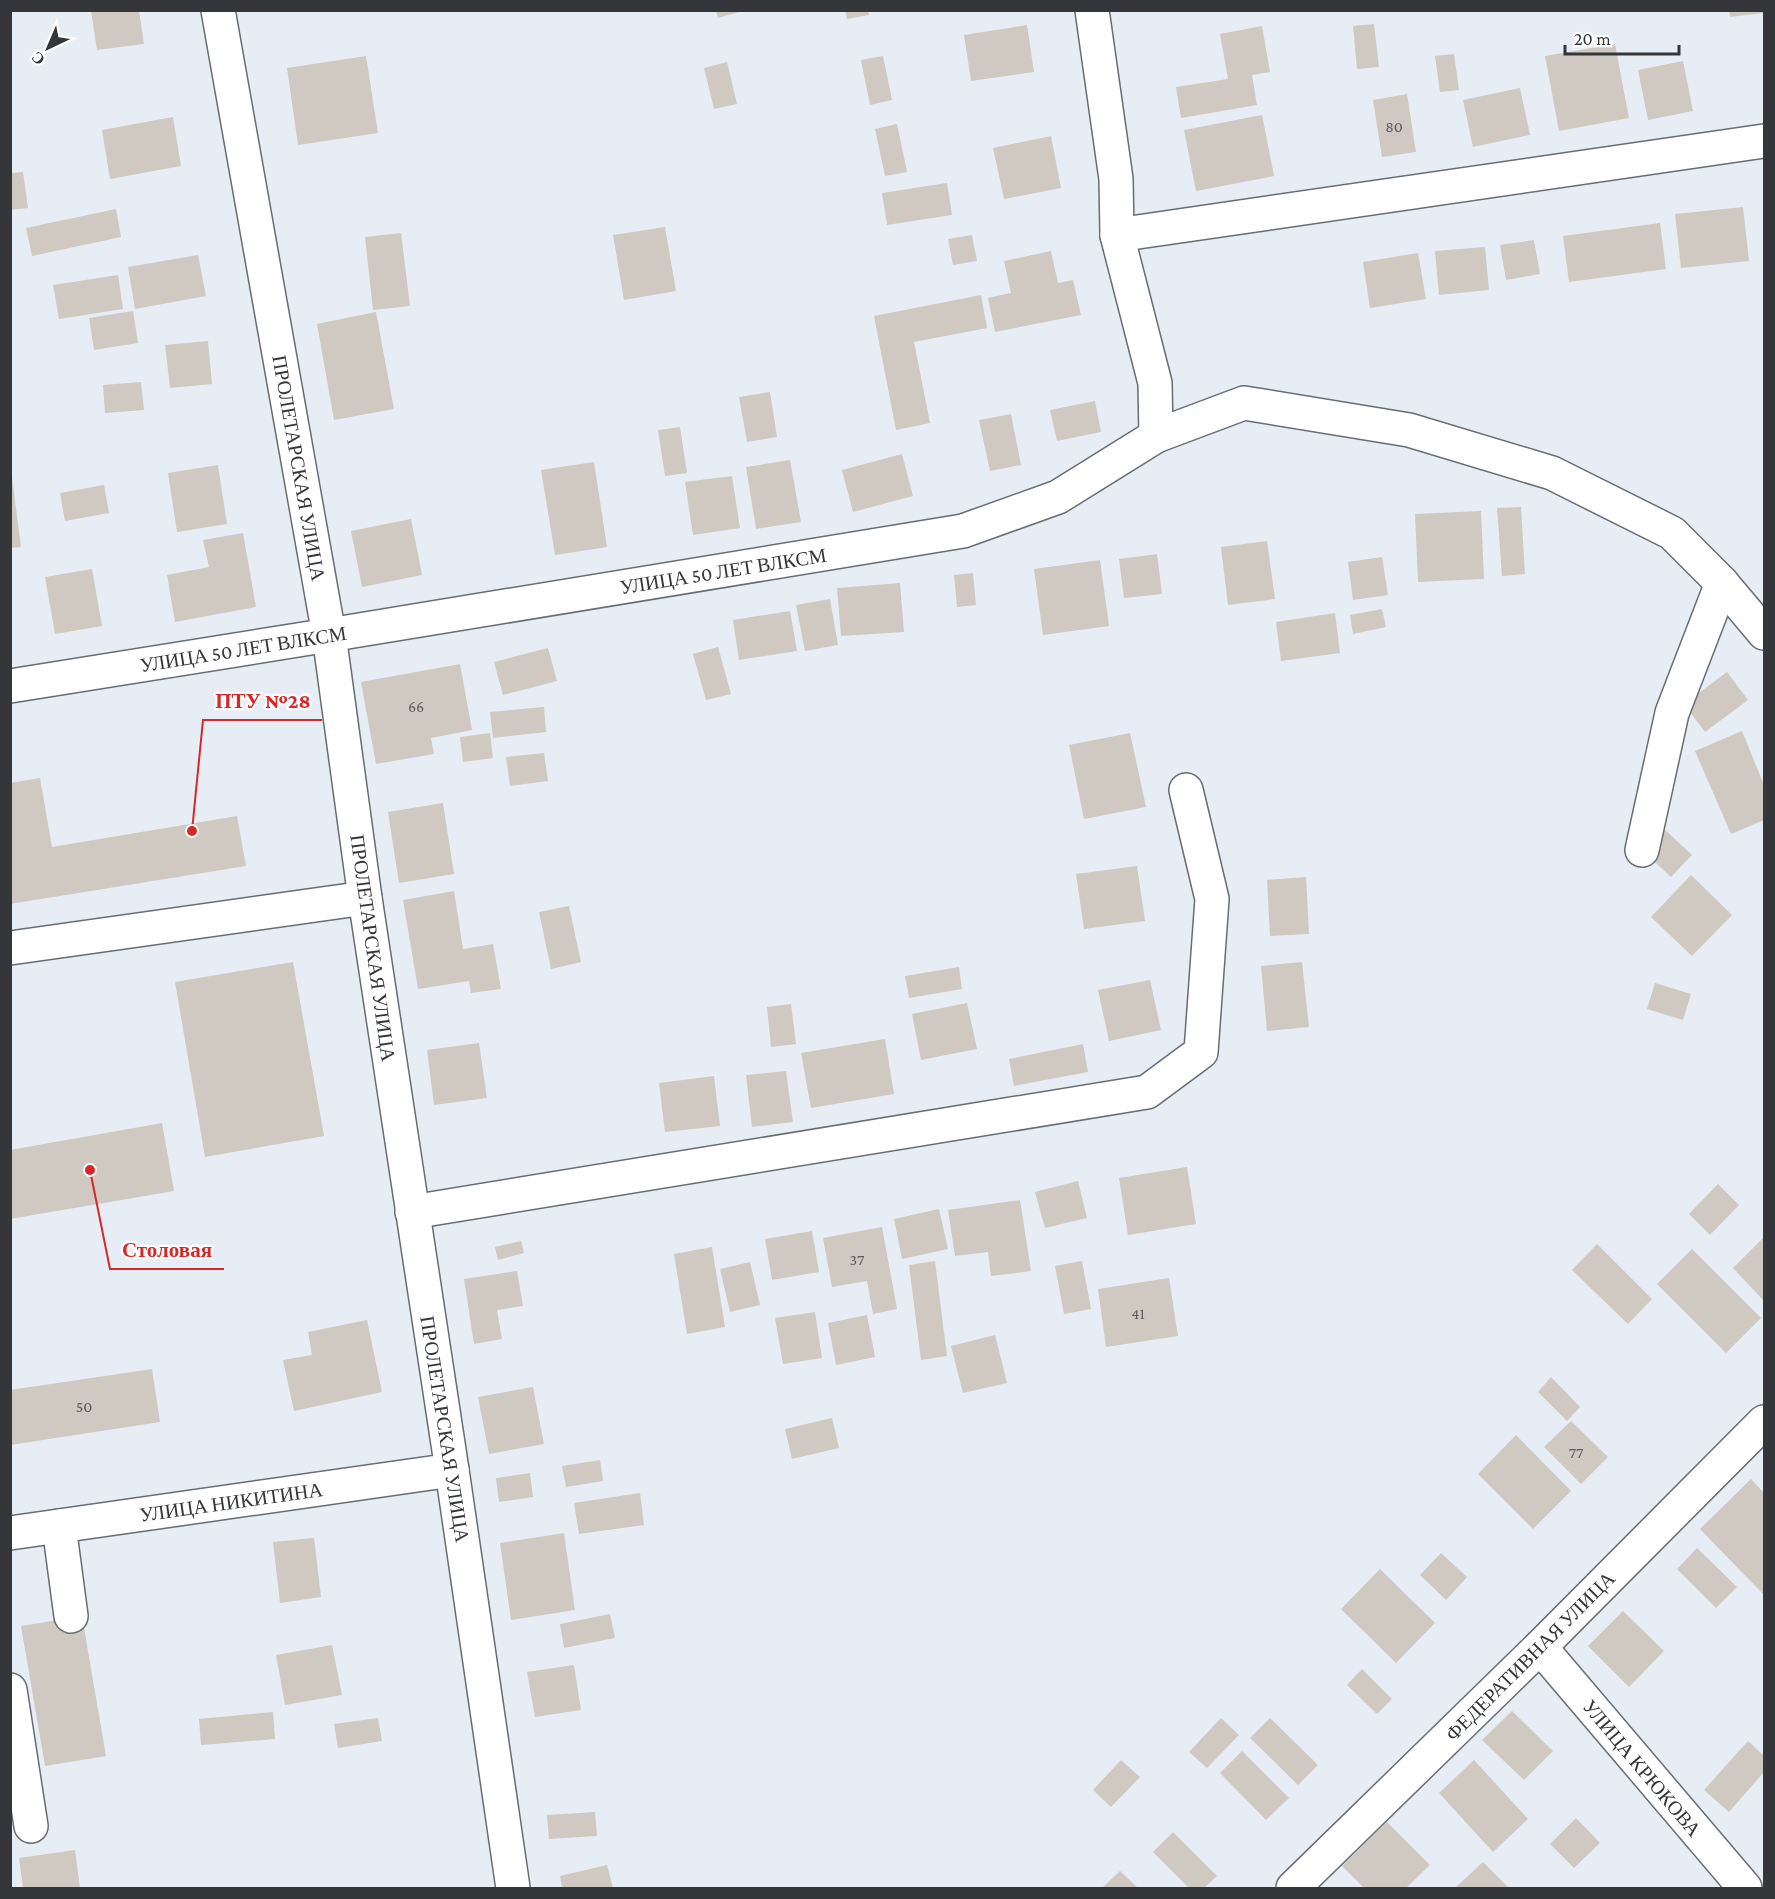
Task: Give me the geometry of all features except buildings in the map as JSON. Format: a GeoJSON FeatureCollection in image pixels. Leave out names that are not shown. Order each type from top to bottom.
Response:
{"type":"FeatureCollection","features":[{"type":"Feature","properties":{"kind":"street","name":"ПРОЛЕТАРСКАЯ УЛИЦА"},"geometry":{"type":"LineString","coordinates":[[218,10],[329,635],[365,898],[513,1888]]}},
{"type":"Feature","properties":{"kind":"street"},"geometry":{"type":"LineString","coordinates":[[1092,10],[1116,179],[1117,235],[1155,383],[1156,436]]}},
{"type":"Feature","properties":{"kind":"street"},"geometry":{"type":"LineString","coordinates":[[1117,235],[1764,141]]}},
{"type":"Feature","properties":{"kind":"street","name":"УЛИЦА 50 ЛЕТ ВЛКСМ"},"geometry":{"type":"LineString","coordinates":[[10,686],[963,531],[1058,496],[1156,436],[1244,403],[1409,430],[1552,473],[1672,533],[1722,584],[1764,633]]}},
{"type":"Feature","properties":{"kind":"street"},"geometry":{"type":"LineString","coordinates":[[1642,850],[1672,712],[1722,584]]}},
{"type":"Feature","properties":{"kind":"street"},"geometry":{"type":"LineString","coordinates":[[412,1212],[1147,1092],[1202,1052],[1212,898],[1186,790]]}},
{"type":"Feature","properties":{"kind":"street"},"geometry":{"type":"LineString","coordinates":[[10,948],[365,898]]}},
{"type":"Feature","properties":{"kind":"street","name":"ФЕДЕРАТИВНАЯ УЛИЦА"},"geometry":{"type":"LineString","coordinates":[[1293,1888],[1540,1647],[1764,1422]]}},
{"type":"Feature","properties":{"kind":"street","name":"УЛИЦА НИКИТИНА"},"geometry":{"type":"LineString","coordinates":[[10,1533],[452,1470]]}},
{"type":"Feature","properties":{"kind":"street"},"geometry":{"type":"LineString","coordinates":[[59,1526],[71,1616]]}},
{"type":"Feature","properties":{"kind":"street","name":"УЛИЦА КРЮКОВА"},"geometry":{"type":"LineString","coordinates":[[1540,1647],[1745,1888]]}},
{"type":"Feature","properties":{"kind":"street"},"geometry":{"type":"LineString","coordinates":[[10,1690],[31,1826]]}},
{"type":"Feature","properties":{"kind":"place","name":"ПТУ №28"},"geometry":{"type":"Point","coordinates":[192,831]}},
{"type":"Feature","properties":{"kind":"place","name":"Столовая"},"geometry":{"type":"Point","coordinates":[90,1170]}}]}
